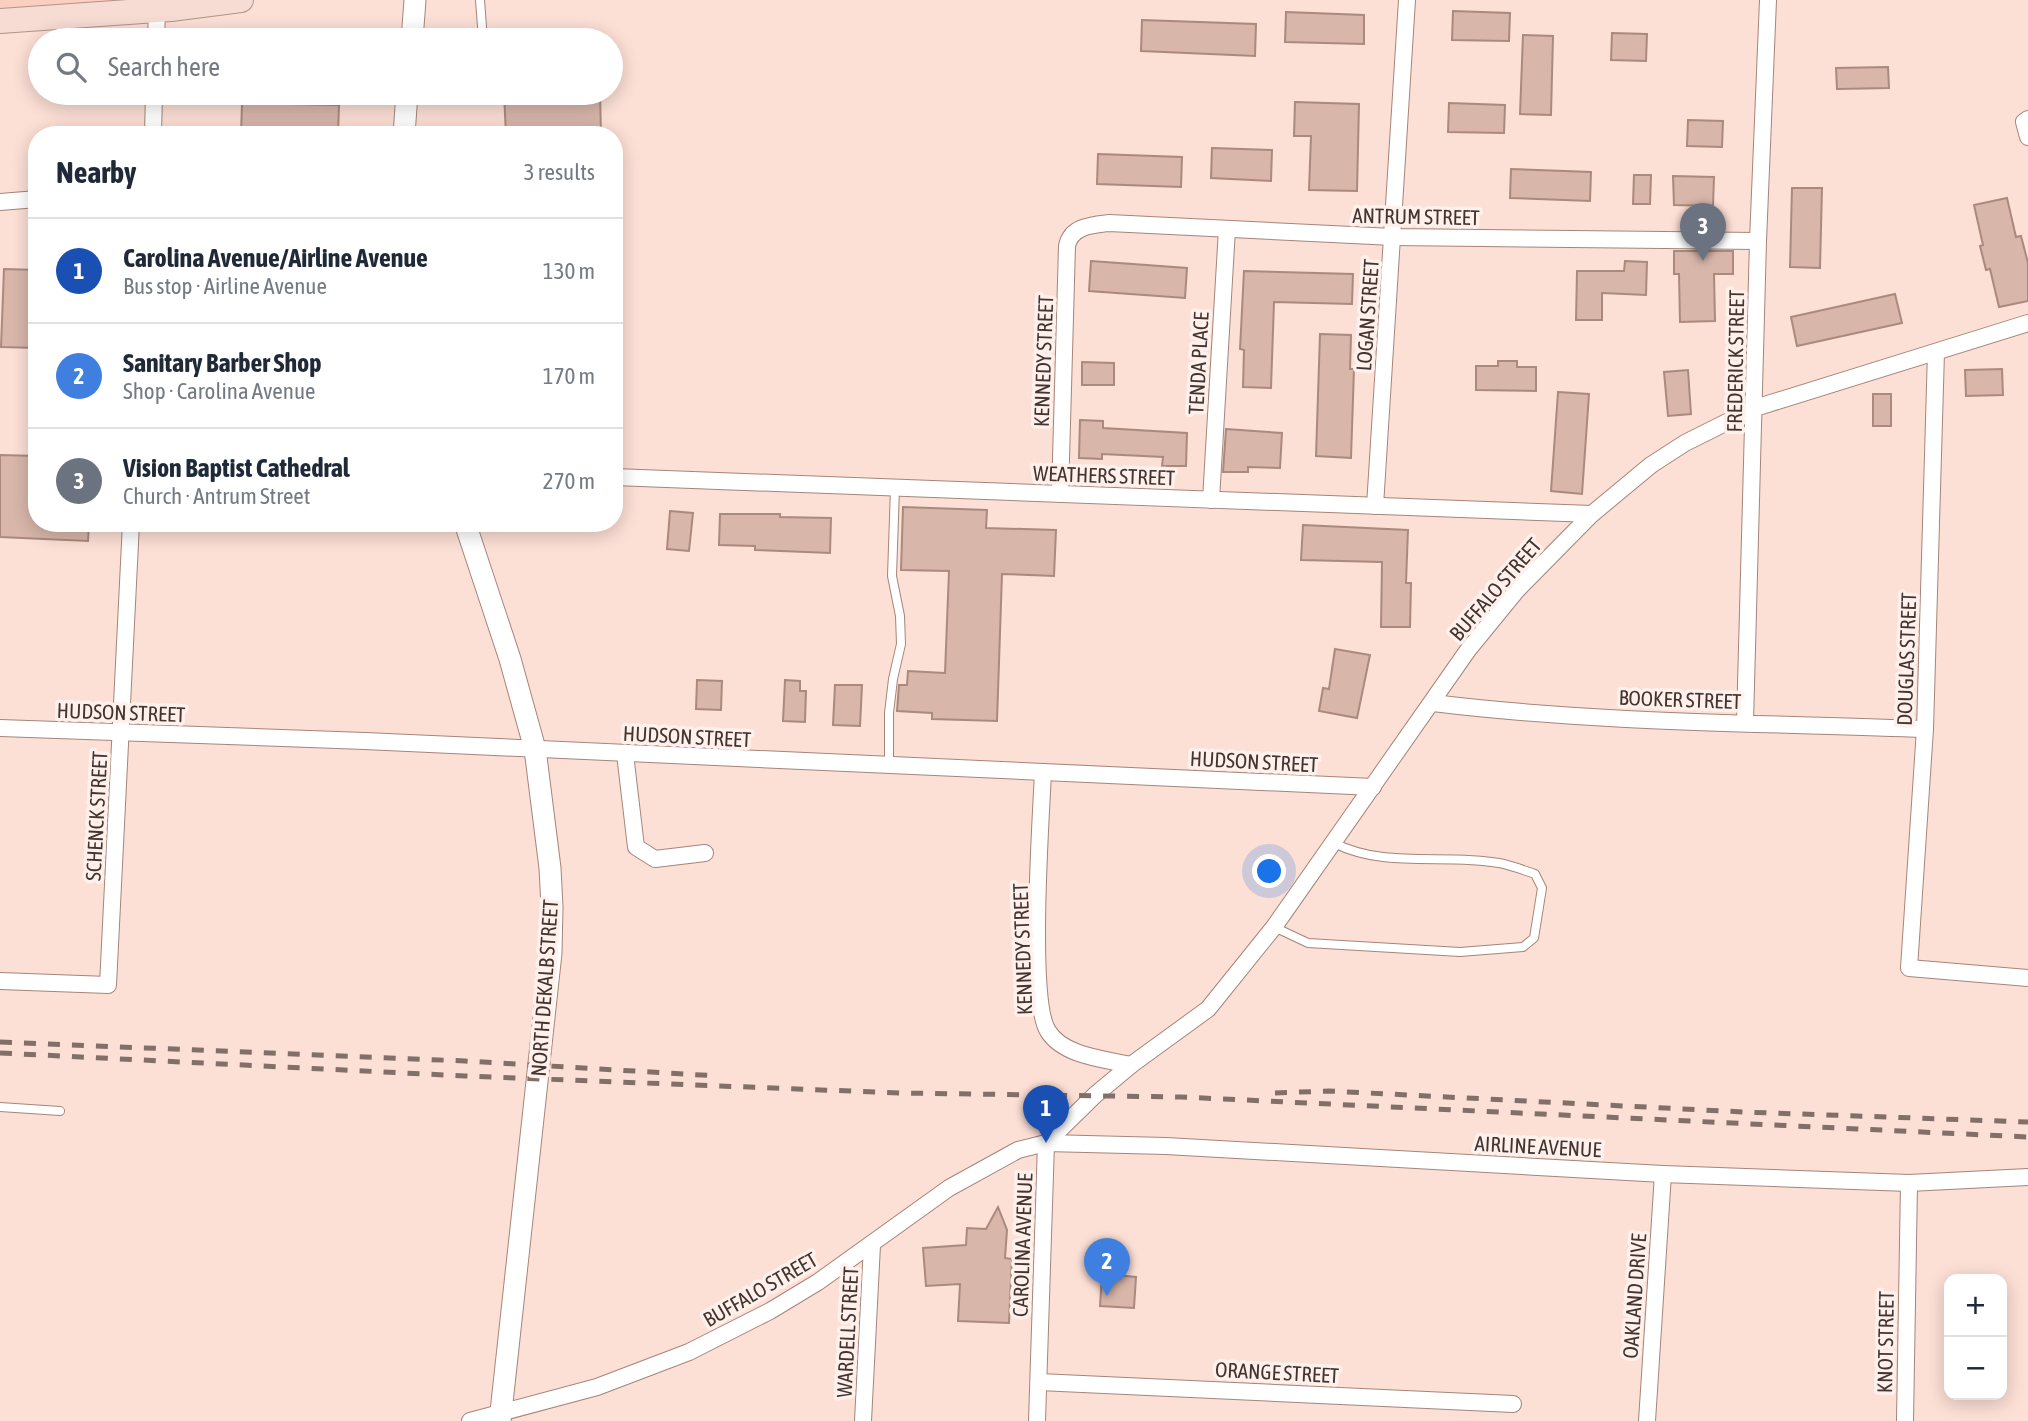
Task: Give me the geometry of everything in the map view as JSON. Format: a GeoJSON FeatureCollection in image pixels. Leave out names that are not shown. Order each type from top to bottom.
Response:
{"type":"FeatureCollection","features":[{"type":"Feature","properties":{"kind":"main road"},"geometry":{"type":"LineString","coordinates":[[0,21],[157,10],[241,0]]}},
{"type":"Feature","properties":{"kind":"main road"},"geometry":{"type":"LineString","coordinates":[[413,28],[415,0]]}},
{"type":"Feature","properties":{"kind":"main road"},"geometry":{"type":"LineString","coordinates":[[405,126],[406,105]]}},
{"type":"Feature","properties":{"kind":"main road","name":"NORTH DEKALB STREET"},"geometry":{"type":"LineString","coordinates":[[468,532],[510,659],[535,750],[550,868],[552,907],[551,953],[500,1417]]}},
{"type":"Feature","properties":{"kind":"street","name":"LOGAN STREET"},"geometry":{"type":"LineString","coordinates":[[1376,506],[1408,0]]}},
{"type":"Feature","properties":{"kind":"street","name":"FREDERICK STREET"},"geometry":{"type":"LineString","coordinates":[[1745,722],[1758,241],[1768,0]]}},
{"type":"Feature","properties":{"kind":"street"},"geometry":{"type":"LineString","coordinates":[[156,28],[157,10]]}},
{"type":"Feature","properties":{"kind":"street"},"geometry":{"type":"LineString","coordinates":[[153,126],[154,105]]}},
{"type":"Feature","properties":{"kind":"street"},"geometry":{"type":"LineString","coordinates":[[2028,119],[2024,122],[2028,137]]}},
{"type":"Feature","properties":{"kind":"street"},"geometry":{"type":"LineString","coordinates":[[0,202],[28,200]]}},
{"type":"Feature","properties":{"kind":"street","name":"ANTRUM STREET"},"geometry":{"type":"LineString","coordinates":[[1074,232],[1094,224],[1109,223],[1392,237],[1758,241]]}},
{"type":"Feature","properties":{"kind":"street","name":"TENDA PLACE"},"geometry":{"type":"LineString","coordinates":[[1211,500],[1227,229]]}},
{"type":"Feature","properties":{"kind":"street","name":"KENNEDY STREET"},"geometry":{"type":"LineString","coordinates":[[1060,494],[1067,246],[1074,232]]}},
{"type":"Feature","properties":{"kind":"street","name":"BUFFALO STREET"},"geometry":{"type":"LineString","coordinates":[[1130,1065],[1208,1009],[1274,928],[1468,650],[1517,590],[1592,514],[1651,465],[1685,443],[1755,408],[2028,323]]}},
{"type":"Feature","properties":{"kind":"street","name":"DOUGLAS STREET"},"geometry":{"type":"LineString","coordinates":[[1936,352],[1925,729],[1909,968],[2028,978]]}},
{"type":"Feature","properties":{"kind":"street","name":"WEATHERS STREET"},"geometry":{"type":"LineString","coordinates":[[623,477],[1592,514]]}},
{"type":"Feature","properties":{"kind":"street","name":"SCHENCK STREET"},"geometry":{"type":"LineString","coordinates":[[0,981],[108,985],[131,532]]}},
{"type":"Feature","properties":{"kind":"street","name":"BOOKER STREET"},"geometry":{"type":"LineString","coordinates":[[1433,703],[1611,717],[1925,729]]}},
{"type":"Feature","properties":{"kind":"street","name":"HUDSON STREET"},"geometry":{"type":"LineString","coordinates":[[0,728],[1373,787]]}},
{"type":"Feature","properties":{"kind":"street"},"geometry":{"type":"LineString","coordinates":[[625,754],[636,847],[656,859],[705,853]]}},
{"type":"Feature","properties":{"kind":"street","name":"KENNEDY STREET"},"geometry":{"type":"LineString","coordinates":[[1043,772],[1038,944],[1042,1014],[1047,1030],[1060,1044],[1090,1056],[1130,1065]]}},
{"type":"Feature","properties":{"kind":"street"},"geometry":{"type":"LineString","coordinates":[[1046,1143],[1130,1065]]}},
{"type":"Feature","properties":{"kind":"street","name":"BUFFALO STREET"},"geometry":{"type":"LineString","coordinates":[[470,1421],[500,1417],[597,1387],[689,1352],[770,1311],[872,1245],[949,1188],[1018,1150],[1046,1143]]}},
{"type":"Feature","properties":{"kind":"street","name":"AIRLINE AVENUE"},"geometry":{"type":"LineString","coordinates":[[1046,1143],[1166,1146],[1664,1174],[1909,1183],[2028,1177]]}},
{"type":"Feature","properties":{"kind":"street","name":"CAROLINA AVENUE"},"geometry":{"type":"LineString","coordinates":[[1037,1421],[1046,1143]]}},
{"type":"Feature","properties":{"kind":"street","name":"OAKLAND DRIVE"},"geometry":{"type":"LineString","coordinates":[[1647,1421],[1664,1174]]}},
{"type":"Feature","properties":{"kind":"street","name":"KNOT STREET"},"geometry":{"type":"LineString","coordinates":[[1905,1421],[1909,1183]]}},
{"type":"Feature","properties":{"kind":"street","name":"WARDELL STREET"},"geometry":{"type":"LineString","coordinates":[[863,1421],[872,1245]]}},
{"type":"Feature","properties":{"kind":"street","name":"ORANGE STREET"},"geometry":{"type":"LineString","coordinates":[[1039,1382],[1513,1404]]}},
{"type":"Feature","properties":{"kind":"lane"},"geometry":{"type":"LineString","coordinates":[[480,0],[483,28]]}},
{"type":"Feature","properties":{"kind":"lane"},"geometry":{"type":"LineString","coordinates":[[889,765],[888,713],[901,644],[900,616],[892,576],[895,488]]}},
{"type":"Feature","properties":{"kind":"lane"},"geometry":{"type":"LineString","coordinates":[[1274,928],[1308,943],[1460,952],[1522,947],[1534,938],[1542,888],[1535,874],[1499,863],[1413,861],[1345,849],[1334,843]]}},
{"type":"Feature","properties":{"kind":"lane"},"geometry":{"type":"LineString","coordinates":[[0,1107],[60,1111]]}},
{"type":"Feature","properties":{"kind":"shaded area"},"geometry":{"type":"Polygon","coordinates":[[[0,0],[241,0],[0,21],[0,0]]]}},
{"type":"Feature","properties":{"kind":"building"},"geometry":{"type":"Polygon","coordinates":[[[1453,11],[1510,13],[1509,41],[1452,40],[1453,11]]]}},
{"type":"Feature","properties":{"kind":"building"},"geometry":{"type":"Polygon","coordinates":[[[1286,12],[1364,15],[1364,44],[1285,42],[1286,12]]]}},
{"type":"Feature","properties":{"kind":"building"},"geometry":{"type":"Polygon","coordinates":[[[1142,20],[1256,24],[1255,56],[1141,51],[1142,20]]]}},
{"type":"Feature","properties":{"kind":"building"},"geometry":{"type":"Polygon","coordinates":[[[1612,33],[1647,34],[1646,61],[1611,60],[1612,33]]]}},
{"type":"Feature","properties":{"kind":"building"},"geometry":{"type":"Polygon","coordinates":[[[1523,35],[1553,36],[1551,115],[1520,114],[1523,35]]]}},
{"type":"Feature","properties":{"kind":"building"},"geometry":{"type":"Polygon","coordinates":[[[1888,67],[1889,88],[1837,89],[1836,68],[1888,67]]]}},
{"type":"Feature","properties":{"kind":"building"},"geometry":{"type":"Polygon","coordinates":[[[1295,102],[1359,104],[1357,191],[1309,190],[1311,136],[1294,136],[1295,102]]]}},
{"type":"Feature","properties":{"kind":"building"},"geometry":{"type":"Polygon","coordinates":[[[1449,103],[1505,105],[1504,133],[1448,132],[1449,103]]]}},
{"type":"Feature","properties":{"kind":"building"},"geometry":{"type":"Polygon","coordinates":[[[242,105],[339,105],[338,126],[241,126],[242,105]]]}},
{"type":"Feature","properties":{"kind":"building"},"geometry":{"type":"Polygon","coordinates":[[[505,105],[600,105],[601,126],[506,126],[505,105]]]}},
{"type":"Feature","properties":{"kind":"building"},"geometry":{"type":"Polygon","coordinates":[[[1688,120],[1723,121],[1722,147],[1687,146],[1688,120]]]}},
{"type":"Feature","properties":{"kind":"building"},"geometry":{"type":"Polygon","coordinates":[[[1212,148],[1272,150],[1271,181],[1211,178],[1212,148]]]}},
{"type":"Feature","properties":{"kind":"building"},"geometry":{"type":"Polygon","coordinates":[[[1098,154],[1182,157],[1181,187],[1097,184],[1098,154]]]}},
{"type":"Feature","properties":{"kind":"building"},"geometry":{"type":"Polygon","coordinates":[[[1511,169],[1591,172],[1590,201],[1510,198],[1511,169]]]}},
{"type":"Feature","properties":{"kind":"building"},"geometry":{"type":"Polygon","coordinates":[[[1634,175],[1651,175],[1650,204],[1633,204],[1634,175]]]}},
{"type":"Feature","properties":{"kind":"building"},"geometry":{"type":"Polygon","coordinates":[[[1673,176],[1714,177],[1713,206],[1674,205],[1673,176]]]}},
{"type":"Feature","properties":{"kind":"building"},"geometry":{"type":"Polygon","coordinates":[[[1792,188],[1822,188],[1820,268],[1790,267],[1792,188]]]}},
{"type":"Feature","properties":{"kind":"building"},"geometry":{"type":"Polygon","coordinates":[[[2007,198],[2016,237],[2021,236],[2028,263],[2028,301],[1999,307],[1990,269],[1986,270],[1980,246],[1983,245],[1974,205],[2007,198]]]}},
{"type":"Feature","properties":{"kind":"building"},"geometry":{"type":"Polygon","coordinates":[[[1674,251],[1733,251],[1733,274],[1714,274],[1715,321],[1680,322],[1679,274],[1674,274],[1674,251]]]}},
{"type":"Feature","properties":{"kind":"building"},"geometry":{"type":"Polygon","coordinates":[[[1091,261],[1187,268],[1185,298],[1089,291],[1091,261]]]}},
{"type":"Feature","properties":{"kind":"building"},"geometry":{"type":"Polygon","coordinates":[[[1625,261],[1647,262],[1646,295],[1602,293],[1602,320],[1576,320],[1577,271],[1624,271],[1625,261]]]}},
{"type":"Feature","properties":{"kind":"building"},"geometry":{"type":"Polygon","coordinates":[[[4,269],[28,270],[28,348],[1,347],[4,269]]]}},
{"type":"Feature","properties":{"kind":"building"},"geometry":{"type":"Polygon","coordinates":[[[1244,271],[1353,274],[1352,304],[1274,302],[1271,388],[1243,387],[1244,350],[1240,349],[1244,271]]]}},
{"type":"Feature","properties":{"kind":"building"},"geometry":{"type":"Polygon","coordinates":[[[1895,294],[1902,323],[1797,346],[1791,317],[1895,294]]]}},
{"type":"Feature","properties":{"kind":"building"},"geometry":{"type":"Polygon","coordinates":[[[1320,334],[1351,335],[1350,369],[1354,369],[1351,458],[1316,456],[1320,334]]]}},
{"type":"Feature","properties":{"kind":"building"},"geometry":{"type":"Polygon","coordinates":[[[1498,361],[1517,361],[1517,367],[1536,367],[1536,391],[1476,390],[1476,366],[1498,366],[1498,361]]]}},
{"type":"Feature","properties":{"kind":"building"},"geometry":{"type":"Polygon","coordinates":[[[1082,362],[1114,363],[1114,385],[1082,385],[1082,362]]]}},
{"type":"Feature","properties":{"kind":"building"},"geometry":{"type":"Polygon","coordinates":[[[2002,369],[2003,395],[1966,396],[1965,370],[2002,369]]]}},
{"type":"Feature","properties":{"kind":"building"},"geometry":{"type":"Polygon","coordinates":[[[1688,370],[1691,414],[1668,416],[1664,372],[1688,370]]]}},
{"type":"Feature","properties":{"kind":"building"},"geometry":{"type":"Polygon","coordinates":[[[1558,392],[1589,394],[1582,494],[1551,491],[1558,392]]]}},
{"type":"Feature","properties":{"kind":"building"},"geometry":{"type":"Polygon","coordinates":[[[1873,394],[1891,394],[1891,426],[1873,426],[1873,394]]]}},
{"type":"Feature","properties":{"kind":"building"},"geometry":{"type":"Polygon","coordinates":[[[1080,420],[1103,421],[1103,428],[1187,433],[1186,466],[1162,466],[1163,457],[1102,454],[1102,459],[1079,458],[1080,420]]]}},
{"type":"Feature","properties":{"kind":"building"},"geometry":{"type":"Polygon","coordinates":[[[1226,429],[1282,433],[1280,468],[1248,467],[1248,472],[1223,472],[1226,429]]]}},
{"type":"Feature","properties":{"kind":"building"},"geometry":{"type":"Polygon","coordinates":[[[0,455],[28,456],[28,532],[88,532],[88,541],[0,537],[0,455]]]}},
{"type":"Feature","properties":{"kind":"building"},"geometry":{"type":"Polygon","coordinates":[[[903,507],[987,510],[986,528],[1056,530],[1054,576],[1002,574],[997,721],[932,719],[932,713],[897,711],[899,685],[907,685],[908,671],[945,673],[949,571],[901,570],[903,507]]]}},
{"type":"Feature","properties":{"kind":"building"},"geometry":{"type":"Polygon","coordinates":[[[670,511],[693,513],[689,551],[667,549],[670,511]]]}},
{"type":"Feature","properties":{"kind":"building"},"geometry":{"type":"Polygon","coordinates":[[[720,514],[780,514],[780,517],[831,518],[830,553],[755,550],[755,546],[719,545],[720,514]]]}},
{"type":"Feature","properties":{"kind":"building"},"geometry":{"type":"Polygon","coordinates":[[[1303,525],[1408,530],[1406,583],[1411,583],[1410,627],[1381,627],[1382,562],[1301,560],[1303,525]]]}},
{"type":"Feature","properties":{"kind":"building"},"geometry":{"type":"Polygon","coordinates":[[[1335,649],[1370,655],[1357,718],[1319,711],[1323,688],[1329,689],[1335,649]]]}},
{"type":"Feature","properties":{"kind":"building"},"geometry":{"type":"Polygon","coordinates":[[[697,680],[722,681],[721,710],[696,709],[697,680]]]}},
{"type":"Feature","properties":{"kind":"building"},"geometry":{"type":"Polygon","coordinates":[[[785,680],[800,681],[800,691],[806,691],[805,722],[783,721],[785,680]]]}},
{"type":"Feature","properties":{"kind":"building"},"geometry":{"type":"Polygon","coordinates":[[[835,685],[862,685],[860,726],[833,725],[835,685]]]}},
{"type":"Feature","properties":{"kind":"building"},"geometry":{"type":"Polygon","coordinates":[[[998,1207],[1007,1230],[1005,1258],[1012,1259],[1009,1323],[958,1321],[960,1284],[926,1286],[923,1248],[966,1245],[967,1228],[986,1229],[998,1207]]]}},
{"type":"Feature","properties":{"kind":"building"},"geometry":{"type":"Polygon","coordinates":[[[1102,1274],[1136,1277],[1134,1308],[1100,1306],[1102,1274]]]}},
{"type":"Feature","properties":{"kind":"railway"},"geometry":{"type":"LineString","coordinates":[[0,1042],[465,1061],[718,1076]]}},
{"type":"Feature","properties":{"kind":"railway"},"geometry":{"type":"LineString","coordinates":[[0,1053],[465,1076],[900,1093],[1181,1097],[2028,1137]]}},
{"type":"Feature","properties":{"kind":"railway"},"geometry":{"type":"LineString","coordinates":[[1275,1093],[1329,1091],[1743,1112],[2028,1122]]}},
{"type":"Feature","properties":{"kind":"place","name":"Vision Baptist Cathedral"},"geometry":{"type":"Point","coordinates":[1703,261]}},
{"type":"Feature","properties":{"kind":"place","name":"Carolina Avenue/Airline Avenue"},"geometry":{"type":"Point","coordinates":[1046,1143]}},
{"type":"Feature","properties":{"kind":"place","name":"Sanitary Barber Shop"},"geometry":{"type":"Point","coordinates":[1107,1296]}}]}
